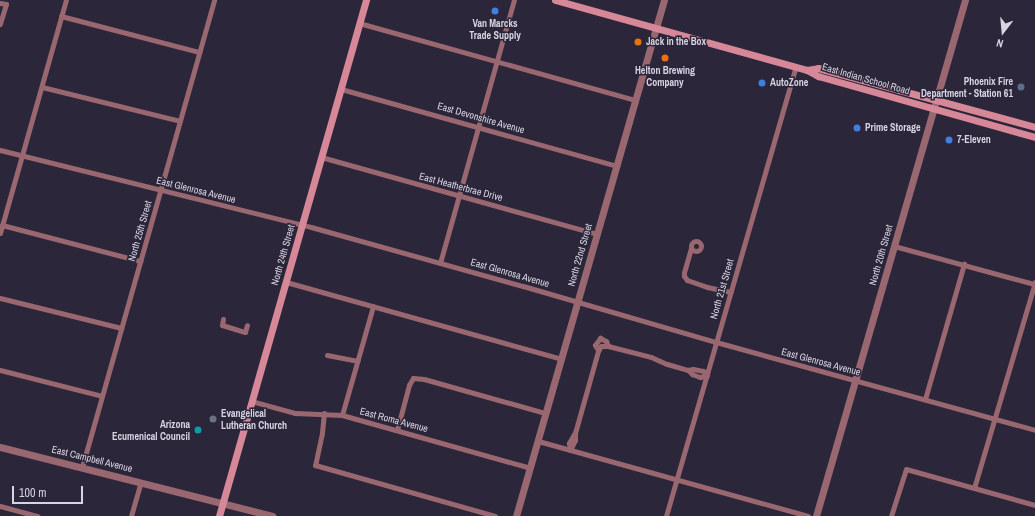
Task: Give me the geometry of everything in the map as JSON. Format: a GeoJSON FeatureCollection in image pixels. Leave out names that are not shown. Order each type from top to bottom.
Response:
{"type":"FeatureCollection","features":[{"type":"Feature","properties":{"kind":"main road","name":"North 24th Street"},"geometry":{"type":"LineString","coordinates":[[219,516],[366,0]]}},
{"type":"Feature","properties":{"kind":"main road","name":"East Indian School Road"},"geometry":{"type":"LineString","coordinates":[[555,0],[807,70],[818,76],[1035,137]]}},
{"type":"Feature","properties":{"kind":"main road","name":"East Indian School Road"},"geometry":{"type":"LineString","coordinates":[[807,70],[818,68],[1035,127]]}},
{"type":"Feature","properties":{"kind":"street"},"geometry":{"type":"LineString","coordinates":[[0,233],[66,0]]}},
{"type":"Feature","properties":{"kind":"street","name":"North 25th Street"},"geometry":{"type":"LineString","coordinates":[[82,467],[214,0]]}},
{"type":"Feature","properties":{"kind":"street"},"geometry":{"type":"LineString","coordinates":[[440,263],[514,0]]}},
{"type":"Feature","properties":{"kind":"street","name":"North 22nd Street"},"geometry":{"type":"LineString","coordinates":[[516,516],[664,0]]}},
{"type":"Feature","properties":{"kind":"street","name":"North 20th Street"},"geometry":{"type":"LineString","coordinates":[[816,516],[965,0]]}},
{"type":"Feature","properties":{"kind":"street"},"geometry":{"type":"LineString","coordinates":[[0,3],[6,4],[0,24]]}},
{"type":"Feature","properties":{"kind":"street"},"geometry":{"type":"LineString","coordinates":[[61,16],[199,52]]}},
{"type":"Feature","properties":{"kind":"street"},"geometry":{"type":"LineString","coordinates":[[359,23],[636,100]]}},
{"type":"Feature","properties":{"kind":"street","name":"North 21st Street"},"geometry":{"type":"LineString","coordinates":[[666,516],[796,67]]}},
{"type":"Feature","properties":{"kind":"street"},"geometry":{"type":"LineString","coordinates":[[42,87],[180,121]]}},
{"type":"Feature","properties":{"kind":"street","name":"East Devonshire Avenue"},"geometry":{"type":"LineString","coordinates":[[341,89],[617,166]]}},
{"type":"Feature","properties":{"kind":"street","name":"East Glenrosa Avenue"},"geometry":{"type":"LineString","coordinates":[[0,150],[302,225],[1035,430]]}},
{"type":"Feature","properties":{"kind":"street","name":"East Heatherbrae Drive"},"geometry":{"type":"LineString","coordinates":[[321,157],[597,234]]}},
{"type":"Feature","properties":{"kind":"street"},"geometry":{"type":"LineString","coordinates":[[2,225],[140,261]]}},
{"type":"Feature","properties":{"kind":"street"},"geometry":{"type":"LineString","coordinates":[[894,246],[1034,283],[974,488]]}},
{"type":"Feature","properties":{"kind":"street"},"geometry":{"type":"LineString","coordinates":[[692,248],[684,273],[687,280],[707,287],[730,292]]}},
{"type":"Feature","properties":{"kind":"street"},"geometry":{"type":"LineString","coordinates":[[925,399],[964,264]]}},
{"type":"Feature","properties":{"kind":"street"},"geometry":{"type":"LineString","coordinates":[[286,282],[561,359]]}},
{"type":"Feature","properties":{"kind":"street"},"geometry":{"type":"LineString","coordinates":[[0,298],[121,328]]}},
{"type":"Feature","properties":{"kind":"street"},"geometry":{"type":"LineString","coordinates":[[342,415],[373,306]]}},
{"type":"Feature","properties":{"kind":"street"},"geometry":{"type":"LineString","coordinates":[[223,319],[222,325],[245,332],[247,325]]}},
{"type":"Feature","properties":{"kind":"street"},"geometry":{"type":"LineString","coordinates":[[570,450],[569,443],[575,433],[598,350],[602,346],[608,346],[651,357],[667,364],[688,370],[692,374],[700,376],[707,375]]}},
{"type":"Feature","properties":{"kind":"street"},"geometry":{"type":"LineString","coordinates":[[327,355],[357,361]]}},
{"type":"Feature","properties":{"kind":"street"},"geometry":{"type":"LineString","coordinates":[[0,370],[102,396]]}},
{"type":"Feature","properties":{"kind":"street"},"geometry":{"type":"LineString","coordinates":[[397,430],[408,385],[413,378],[424,379],[546,413]]}},
{"type":"Feature","properties":{"kind":"street","name":"East Roma Avenue"},"geometry":{"type":"LineString","coordinates":[[252,401],[295,413],[324,413],[342,415],[530,468]]}},
{"type":"Feature","properties":{"kind":"street"},"geometry":{"type":"LineString","coordinates":[[324,413],[322,433],[315,465],[495,516]]}},
{"type":"Feature","properties":{"kind":"street"},"geometry":{"type":"LineString","coordinates":[[538,441],[808,516]]}},
{"type":"Feature","properties":{"kind":"street","name":"East Campbell Avenue"},"geometry":{"type":"LineString","coordinates":[[0,447],[272,516]]}},
{"type":"Feature","properties":{"kind":"street"},"geometry":{"type":"LineString","coordinates":[[891,516],[906,469],[1035,505]]}},
{"type":"Feature","properties":{"kind":"street"},"geometry":{"type":"LineString","coordinates":[[131,516],[141,482]]}},
{"type":"Feature","properties":{"kind":"street"},"geometry":{"type":"LineString","coordinates":[[0,506],[38,516]]}},
{"type":"Feature","properties":{"kind":"place","name":"Van Marcks Trade Supply"},"geometry":{"type":"Point","coordinates":[495,11]}},
{"type":"Feature","properties":{"kind":"place","name":"Jack in the Box"},"geometry":{"type":"Point","coordinates":[638,42]}},
{"type":"Feature","properties":{"kind":"place","name":"Helton Brewing Company"},"geometry":{"type":"Point","coordinates":[665,58]}},
{"type":"Feature","properties":{"kind":"place","name":"AutoZone"},"geometry":{"type":"Point","coordinates":[762,83]}},
{"type":"Feature","properties":{"kind":"place","name":"Phoenix Fire Department - Station 61"},"geometry":{"type":"Point","coordinates":[1021,87]}},
{"type":"Feature","properties":{"kind":"place","name":"Prime Storage"},"geometry":{"type":"Point","coordinates":[857,128]}},
{"type":"Feature","properties":{"kind":"place","name":"7-Eleven"},"geometry":{"type":"Point","coordinates":[949,140]}},
{"type":"Feature","properties":{"kind":"place","name":"Evangelical Lutheran Church"},"geometry":{"type":"Point","coordinates":[213,419]}},
{"type":"Feature","properties":{"kind":"place","name":"Arizona Ecumenical Council"},"geometry":{"type":"Point","coordinates":[198,430]}}]}
